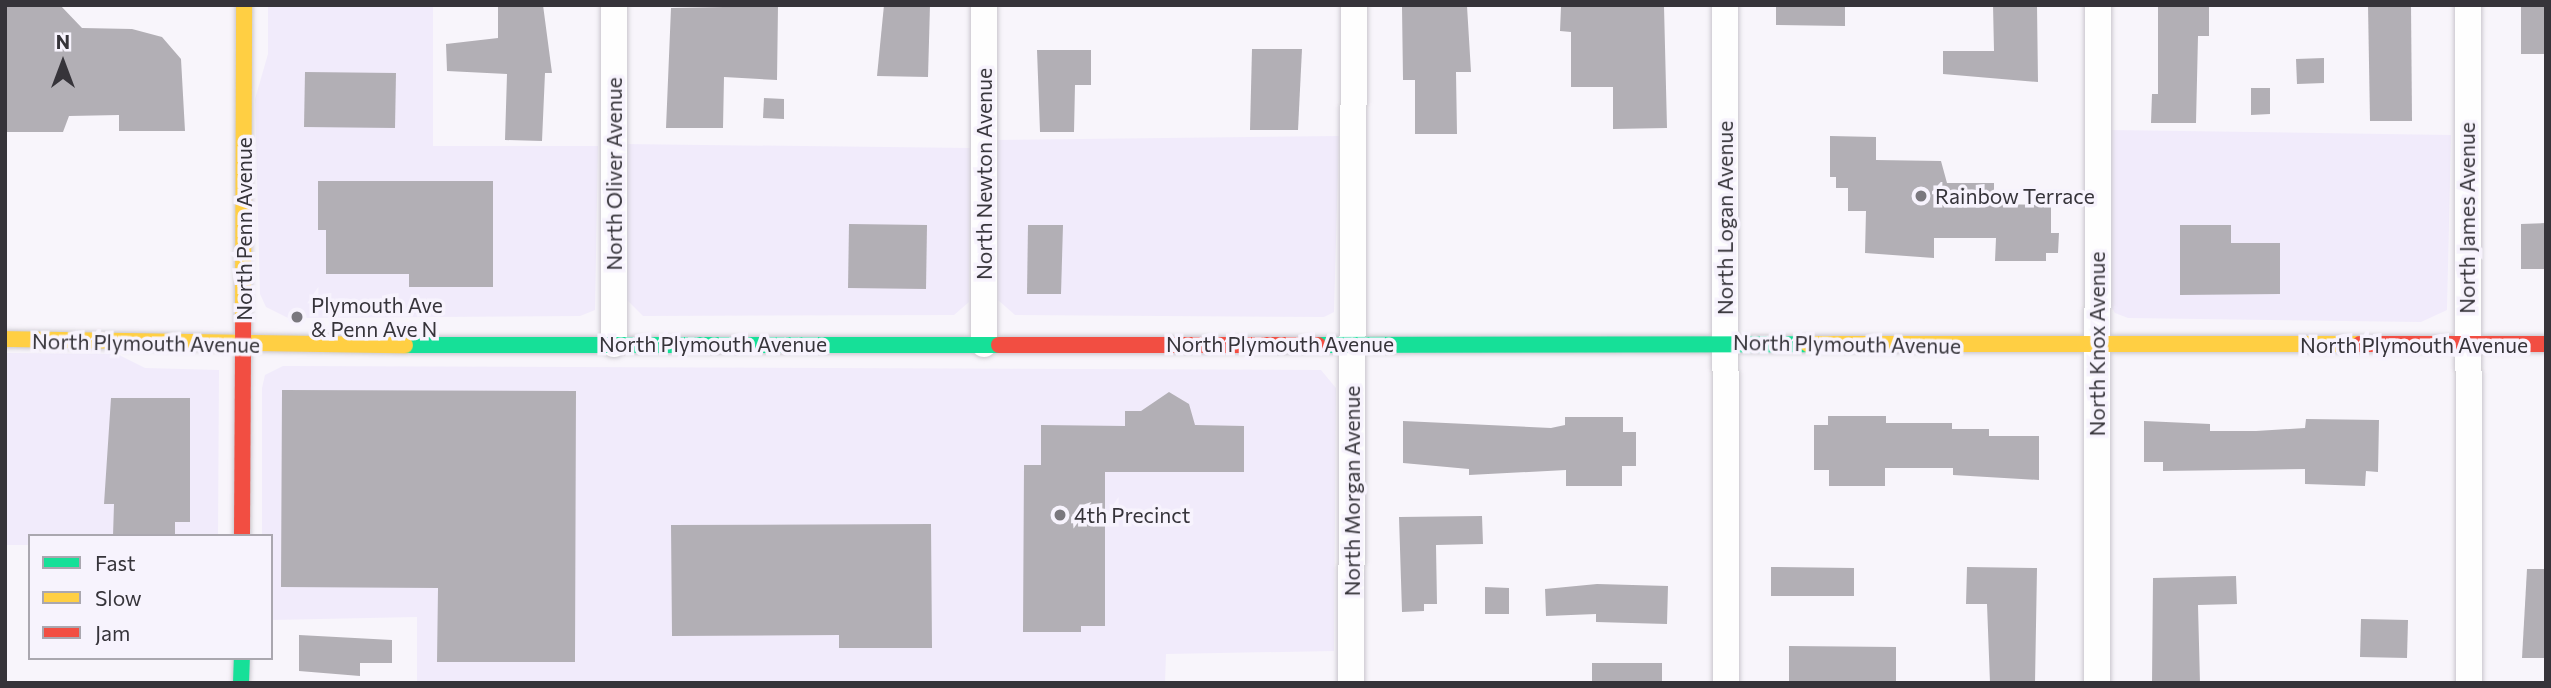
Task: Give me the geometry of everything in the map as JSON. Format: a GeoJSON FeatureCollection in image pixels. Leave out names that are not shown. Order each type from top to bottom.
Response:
{"type":"FeatureCollection","features":[{"type":"Feature","properties":{"kind":"main road","name":"North Penn Avenue"},"geometry":{"type":"LineString","coordinates":[[242,534],[244,5]]}},
{"type":"Feature","properties":{"kind":"main road","name":"North Plymouth Avenue"},"geometry":{"type":"LineString","coordinates":[[8,340],[244,345],[2546,345]]}},
{"type":"Feature","properties":{"kind":"main road"},"geometry":{"type":"LineString","coordinates":[[241,683],[242,660]]}},
{"type":"Feature","properties":{"kind":"street","name":"North Oliver Avenue"},"geometry":{"type":"LineString","coordinates":[[614,5],[614,344]]}},
{"type":"Feature","properties":{"kind":"street","name":"North Newton Avenue"},"geometry":{"type":"LineString","coordinates":[[984,5],[984,344]]}},
{"type":"Feature","properties":{"kind":"street","name":"North Morgan Avenue"},"geometry":{"type":"LineString","coordinates":[[1351,683],[1354,5]]}},
{"type":"Feature","properties":{"kind":"street","name":"North Logan Avenue"},"geometry":{"type":"LineString","coordinates":[[1725,5],[1726,683]]}},
{"type":"Feature","properties":{"kind":"street","name":"North Knox Avenue"},"geometry":{"type":"LineString","coordinates":[[2097,683],[2098,5]]}},
{"type":"Feature","properties":{"kind":"street","name":"North James Avenue"},"geometry":{"type":"LineString","coordinates":[[2468,5],[2469,683]]}},
{"type":"Feature","properties":{"kind":"shaded area"},"geometry":{"type":"Polygon","coordinates":[[[268,5],[433,5],[433,146],[598,146],[595,310],[580,316],[288,318],[266,307],[260,294],[255,99],[268,54],[268,5]]]}},
{"type":"Feature","properties":{"kind":"shaded area"},"geometry":{"type":"Polygon","coordinates":[[[2110,130],[2451,135],[2447,310],[2421,322],[2128,318],[2115,313],[2109,304],[2110,130]]]}},
{"type":"Feature","properties":{"kind":"shaded area"},"geometry":{"type":"Polygon","coordinates":[[[1339,136],[1334,312],[1324,317],[1015,315],[998,300],[996,140],[1339,136]]]}},
{"type":"Feature","properties":{"kind":"shaded area"},"geometry":{"type":"Polygon","coordinates":[[[623,144],[970,148],[969,302],[954,315],[643,316],[627,300],[623,144]]]}},
{"type":"Feature","properties":{"kind":"shaded area"},"geometry":{"type":"Polygon","coordinates":[[[5,353],[117,354],[145,368],[219,370],[218,534],[28,534],[28,545],[5,545],[5,353]]]}},
{"type":"Feature","properties":{"kind":"shaded area"},"geometry":{"type":"Polygon","coordinates":[[[283,366],[1321,370],[1336,388],[1334,651],[1166,654],[1165,683],[417,683],[417,617],[273,620],[273,534],[262,534],[262,388],[265,375],[283,366]]]}},
{"type":"Feature","properties":{"kind":"building"},"geometry":{"type":"Polygon","coordinates":[[[5,5],[60,5],[82,28],[132,29],[162,37],[181,59],[185,131],[119,131],[119,115],[69,116],[63,132],[5,132],[5,5]]]}},
{"type":"Feature","properties":{"kind":"building"},"geometry":{"type":"Polygon","coordinates":[[[498,5],[543,5],[552,73],[545,73],[542,141],[505,140],[507,74],[447,71],[446,44],[498,38],[498,5]]]}},
{"type":"Feature","properties":{"kind":"building"},"geometry":{"type":"Polygon","coordinates":[[[884,5],[930,5],[928,77],[877,76],[884,5]]]}},
{"type":"Feature","properties":{"kind":"building"},"geometry":{"type":"Polygon","coordinates":[[[1776,5],[1845,5],[1845,26],[1776,25],[1776,5]]]}},
{"type":"Feature","properties":{"kind":"building"},"geometry":{"type":"Polygon","coordinates":[[[1993,5],[2037,5],[2038,82],[1943,74],[1943,51],[1994,51],[1993,5]]]}},
{"type":"Feature","properties":{"kind":"building"},"geometry":{"type":"Polygon","coordinates":[[[2158,5],[2209,5],[2209,36],[2198,36],[2196,123],[2151,123],[2152,94],[2158,94],[2158,5]]]}},
{"type":"Feature","properties":{"kind":"building"},"geometry":{"type":"Polygon","coordinates":[[[2368,5],[2411,5],[2412,121],[2370,121],[2368,5]]]}},
{"type":"Feature","properties":{"kind":"building"},"geometry":{"type":"Polygon","coordinates":[[[778,6],[777,80],[724,77],[723,128],[666,128],[671,8],[778,6]]]}},
{"type":"Feature","properties":{"kind":"building"},"geometry":{"type":"Polygon","coordinates":[[[1467,6],[1471,72],[1456,72],[1457,134],[1415,134],[1415,80],[1403,80],[1402,7],[1467,6]]]}},
{"type":"Feature","properties":{"kind":"building"},"geometry":{"type":"Polygon","coordinates":[[[1664,6],[1667,128],[1613,129],[1613,87],[1571,87],[1571,32],[1560,31],[1561,7],[1664,6]]]}},
{"type":"Feature","properties":{"kind":"building"},"geometry":{"type":"Polygon","coordinates":[[[2521,7],[2546,7],[2546,54],[2521,54],[2521,7]]]}},
{"type":"Feature","properties":{"kind":"building"},"geometry":{"type":"Polygon","coordinates":[[[1252,49],[1302,49],[1298,130],[1250,130],[1252,49]]]}},
{"type":"Feature","properties":{"kind":"building"},"geometry":{"type":"Polygon","coordinates":[[[1037,50],[1091,50],[1091,85],[1075,85],[1074,132],[1040,132],[1037,50]]]}},
{"type":"Feature","properties":{"kind":"building"},"geometry":{"type":"Polygon","coordinates":[[[2324,58],[2324,83],[2297,84],[2296,59],[2324,58]]]}},
{"type":"Feature","properties":{"kind":"building"},"geometry":{"type":"Polygon","coordinates":[[[305,72],[396,73],[395,128],[304,127],[305,72]]]}},
{"type":"Feature","properties":{"kind":"building"},"geometry":{"type":"Polygon","coordinates":[[[2251,88],[2270,88],[2270,114],[2251,115],[2251,88]]]}},
{"type":"Feature","properties":{"kind":"building"},"geometry":{"type":"Polygon","coordinates":[[[764,98],[784,99],[784,119],[763,118],[764,98]]]}},
{"type":"Feature","properties":{"kind":"building","name":"Rainbow Terrace"},"geometry":{"type":"Polygon","coordinates":[[[1830,136],[1876,137],[1876,160],[1941,161],[1947,183],[1994,183],[1994,204],[2051,205],[2051,233],[2059,233],[2058,253],[2046,253],[2046,261],[1995,261],[1996,238],[1934,238],[1934,258],[1865,253],[1866,211],[1848,211],[1848,188],[1836,188],[1836,177],[1830,177],[1830,136]]]}},
{"type":"Feature","properties":{"kind":"building"},"geometry":{"type":"Polygon","coordinates":[[[318,181],[493,181],[493,287],[409,287],[409,274],[326,274],[326,230],[318,230],[318,181]]]}},
{"type":"Feature","properties":{"kind":"building"},"geometry":{"type":"Polygon","coordinates":[[[2546,223],[2546,269],[2521,269],[2521,224],[2546,223]]]}},
{"type":"Feature","properties":{"kind":"building"},"geometry":{"type":"Polygon","coordinates":[[[849,224],[927,225],[926,289],[848,288],[849,224]]]}},
{"type":"Feature","properties":{"kind":"building"},"geometry":{"type":"Polygon","coordinates":[[[1028,225],[1063,225],[1061,294],[1027,294],[1028,225]]]}},
{"type":"Feature","properties":{"kind":"building"},"geometry":{"type":"Polygon","coordinates":[[[2180,225],[2231,225],[2231,243],[2280,243],[2280,294],[2180,295],[2180,225]]]}},
{"type":"Feature","properties":{"kind":"building"},"geometry":{"type":"Polygon","coordinates":[[[282,390],[576,391],[575,662],[437,662],[438,588],[281,587],[282,390]]]}},
{"type":"Feature","properties":{"kind":"building","name":"4th Precinct"},"geometry":{"type":"Polygon","coordinates":[[[1169,392],[1189,404],[1195,425],[1244,426],[1244,472],[1105,472],[1105,626],[1081,626],[1081,632],[1023,632],[1024,465],[1041,465],[1041,425],[1125,426],[1125,411],[1141,411],[1169,392]]]}},
{"type":"Feature","properties":{"kind":"building"},"geometry":{"type":"Polygon","coordinates":[[[111,398],[190,398],[190,522],[175,522],[175,534],[113,534],[114,504],[104,504],[111,398]]]}},
{"type":"Feature","properties":{"kind":"building"},"geometry":{"type":"Polygon","coordinates":[[[1828,416],[1886,416],[1886,423],[1952,423],[1952,429],[1989,429],[1989,436],[2039,436],[2039,480],[1953,475],[1953,468],[1885,468],[1885,486],[1829,486],[1829,470],[1814,470],[1814,425],[1828,425],[1828,416]]]}},
{"type":"Feature","properties":{"kind":"building"},"geometry":{"type":"Polygon","coordinates":[[[1565,417],[1623,417],[1623,432],[1636,432],[1636,466],[1622,466],[1622,486],[1566,486],[1566,470],[1469,475],[1469,469],[1403,463],[1403,421],[1551,428],[1565,425],[1565,417]]]}},
{"type":"Feature","properties":{"kind":"building"},"geometry":{"type":"Polygon","coordinates":[[[2306,419],[2379,420],[2378,472],[2366,471],[2365,486],[2305,484],[2305,469],[2163,471],[2163,462],[2144,462],[2144,421],[2210,424],[2210,431],[2256,431],[2305,428],[2306,419]]]}},
{"type":"Feature","properties":{"kind":"building"},"geometry":{"type":"Polygon","coordinates":[[[1482,516],[1483,544],[1436,545],[1437,604],[1424,604],[1424,611],[1402,612],[1399,517],[1482,516]]]}},
{"type":"Feature","properties":{"kind":"building"},"geometry":{"type":"Polygon","coordinates":[[[931,524],[932,648],[839,648],[839,635],[672,636],[671,525],[931,524]]]}},
{"type":"Feature","properties":{"kind":"building"},"geometry":{"type":"Polygon","coordinates":[[[1771,567],[1854,568],[1854,596],[1771,596],[1771,567]]]}},
{"type":"Feature","properties":{"kind":"building"},"geometry":{"type":"Polygon","coordinates":[[[1967,567],[2037,568],[2035,683],[1990,683],[1987,604],[1966,604],[1967,567]]]}},
{"type":"Feature","properties":{"kind":"building"},"geometry":{"type":"Polygon","coordinates":[[[2527,569],[2546,569],[2546,658],[2522,658],[2527,569]]]}},
{"type":"Feature","properties":{"kind":"building"},"geometry":{"type":"Polygon","coordinates":[[[2236,576],[2237,604],[2198,605],[2200,683],[2152,683],[2153,578],[2236,576]]]}},
{"type":"Feature","properties":{"kind":"building"},"geometry":{"type":"Polygon","coordinates":[[[1597,584],[1668,586],[1667,624],[1596,622],[1596,614],[1546,616],[1545,589],[1597,584]]]}},
{"type":"Feature","properties":{"kind":"building"},"geometry":{"type":"Polygon","coordinates":[[[1485,587],[1509,588],[1509,614],[1485,614],[1485,587]]]}},
{"type":"Feature","properties":{"kind":"building"},"geometry":{"type":"Polygon","coordinates":[[[2361,619],[2408,620],[2407,658],[2360,657],[2361,619]]]}},
{"type":"Feature","properties":{"kind":"building"},"geometry":{"type":"Polygon","coordinates":[[[299,635],[392,640],[392,663],[360,663],[360,676],[299,671],[299,635]]]}},
{"type":"Feature","properties":{"kind":"building"},"geometry":{"type":"Polygon","coordinates":[[[1789,646],[1896,647],[1896,683],[1789,683],[1789,646]]]}},
{"type":"Feature","properties":{"kind":"building"},"geometry":{"type":"Polygon","coordinates":[[[1592,663],[1662,663],[1662,683],[1592,683],[1592,663]]]}},
{"type":"Feature","properties":{"kind":"traffic: fast"},"geometry":{"type":"LineString","coordinates":[[1318,345],[1808,344]]}},
{"type":"Feature","properties":{"kind":"traffic: fast"},"geometry":{"type":"LineString","coordinates":[[405,345],[999,345]]}},
{"type":"Feature","properties":{"kind":"traffic: fast"},"geometry":{"type":"LineString","coordinates":[[241,683],[242,660]]}},
{"type":"Feature","properties":{"kind":"traffic: slow"},"geometry":{"type":"LineString","coordinates":[[243,323],[244,5]]}},
{"type":"Feature","properties":{"kind":"traffic: slow"},"geometry":{"type":"LineString","coordinates":[[5,339],[405,345]]}},
{"type":"Feature","properties":{"kind":"traffic: slow"},"geometry":{"type":"LineString","coordinates":[[1808,344],[2360,344]]}},
{"type":"Feature","properties":{"kind":"traffic: jam"},"geometry":{"type":"LineString","coordinates":[[242,534],[243,323]]}},
{"type":"Feature","properties":{"kind":"traffic: jam"},"geometry":{"type":"LineString","coordinates":[[2360,344],[2546,344]]}},
{"type":"Feature","properties":{"kind":"traffic: jam"},"geometry":{"type":"LineString","coordinates":[[999,345],[1318,345]]}},
{"type":"Feature","properties":{"kind":"place","name":"Rainbow Terrace"},"geometry":{"type":"Point","coordinates":[1921,196]}},
{"type":"Feature","properties":{"kind":"place","name":"Plymouth Ave & Penn Ave N"},"geometry":{"type":"Point","coordinates":[297,317]}},
{"type":"Feature","properties":{"kind":"place","name":"4th Precinct"},"geometry":{"type":"Point","coordinates":[1060,515]}}]}
